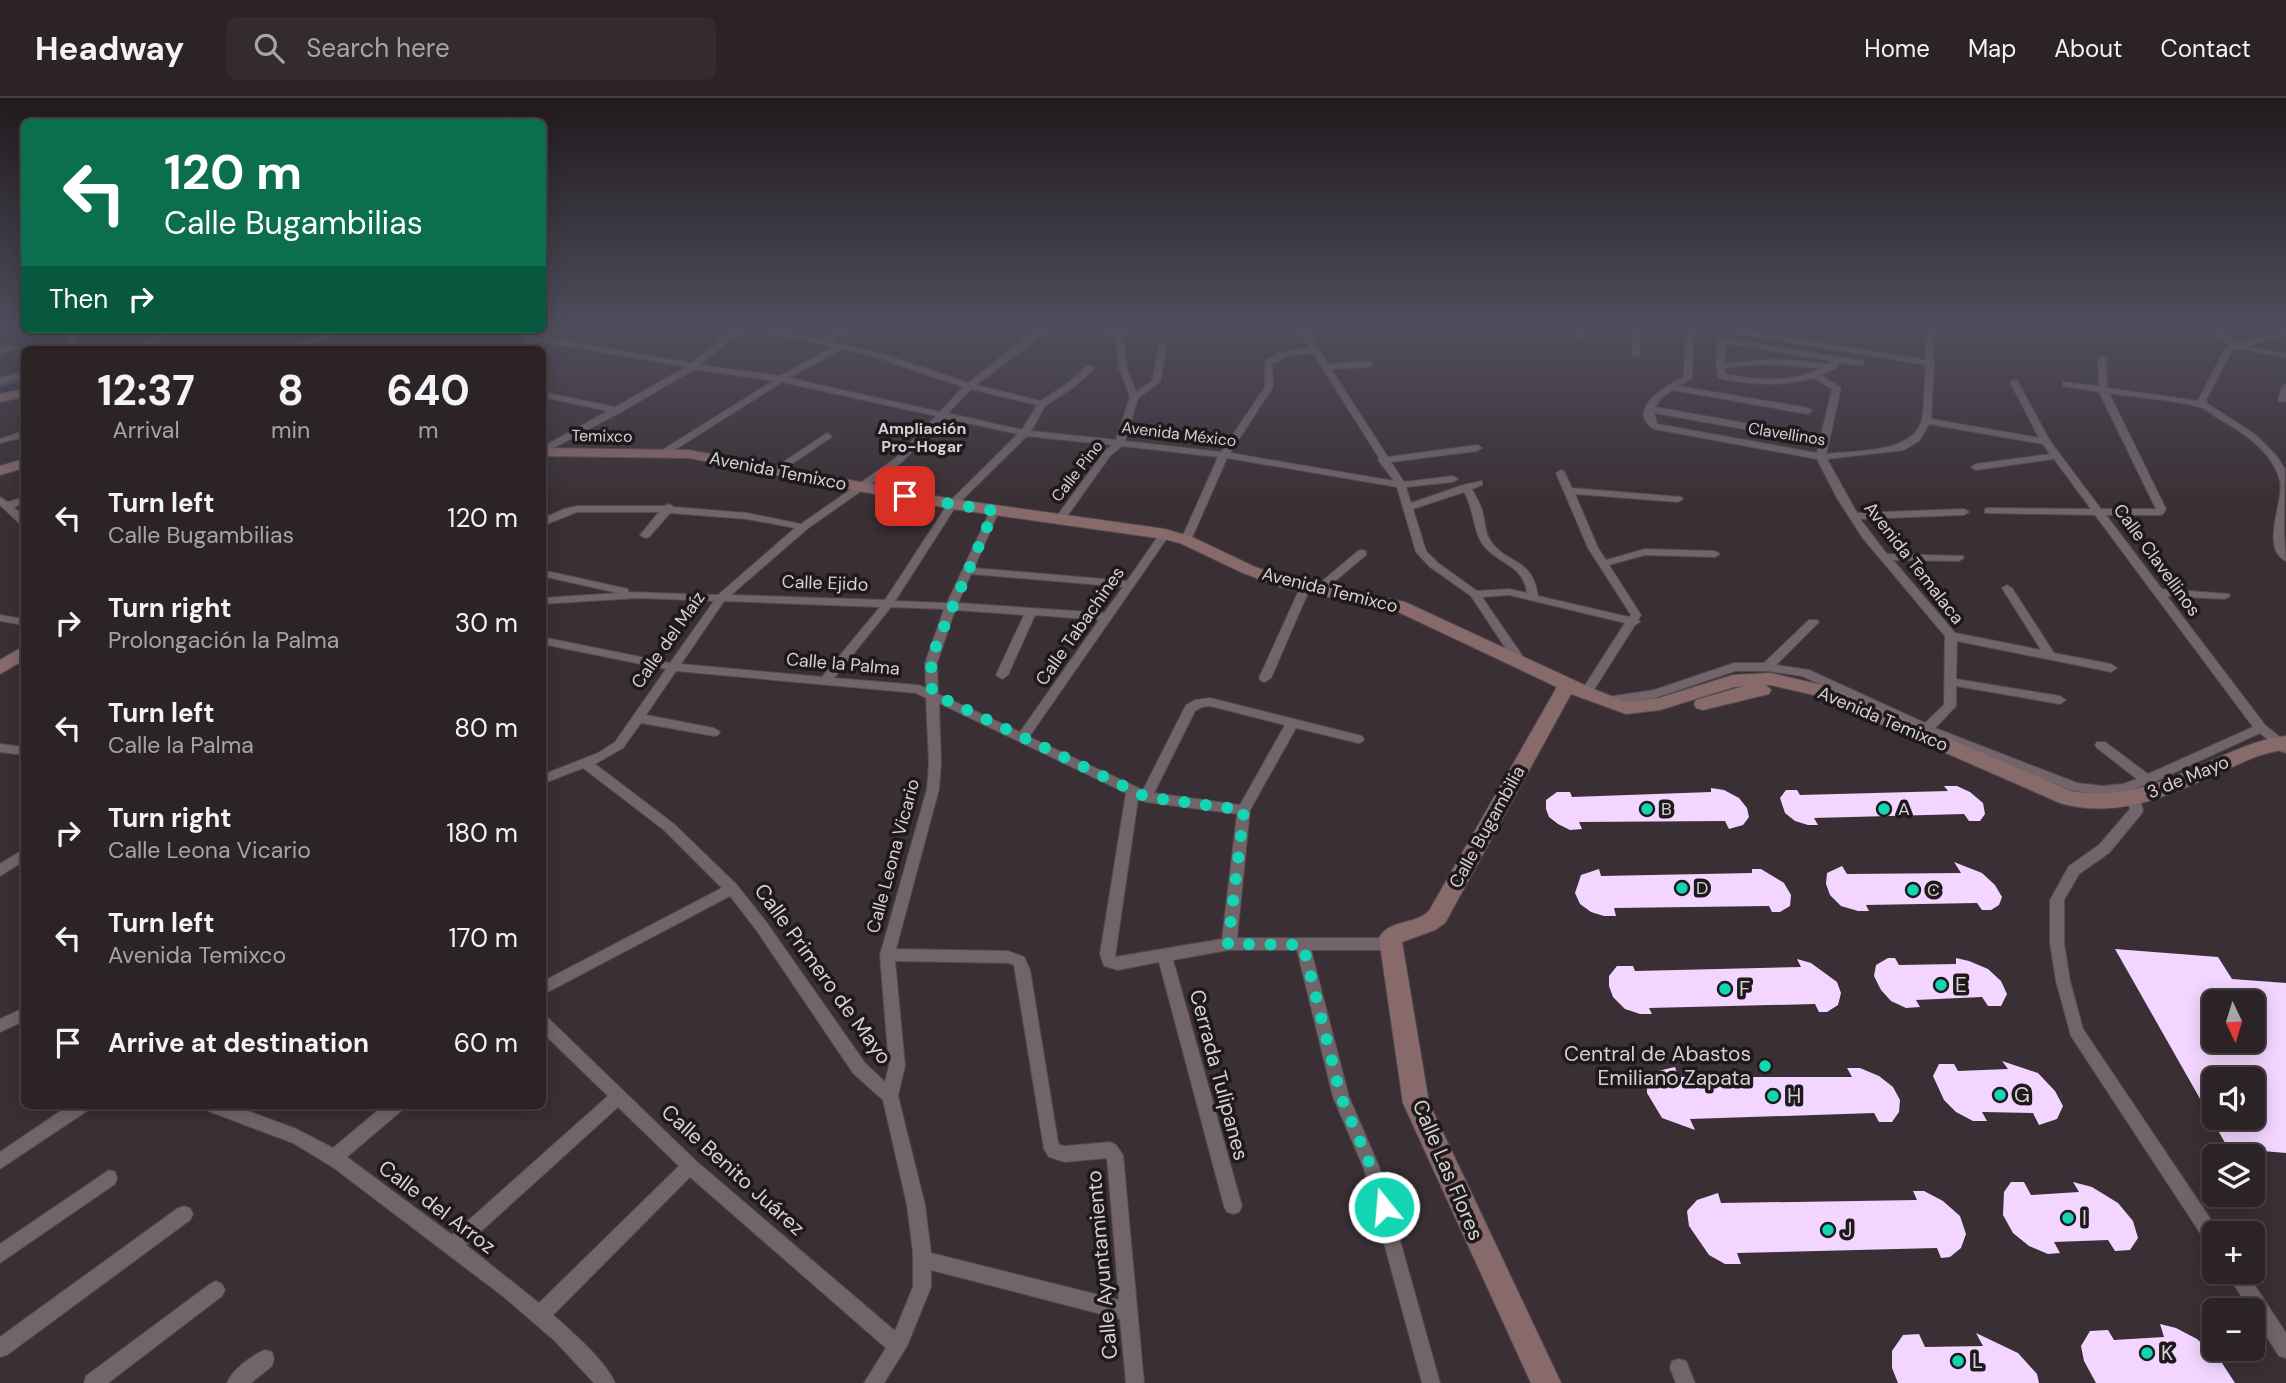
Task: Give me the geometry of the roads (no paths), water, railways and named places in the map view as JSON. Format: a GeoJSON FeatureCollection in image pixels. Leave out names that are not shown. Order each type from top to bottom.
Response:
{"type":"FeatureCollection","features":[{"type":"Feature","properties":{"kind":"main road"},"geometry":{"type":"LineString","coordinates":[[0,398],[21,394]]}},
{"type":"Feature","properties":{"kind":"main road","name":"Temixco"},"geometry":{"type":"LineString","coordinates":[[546,451],[662,454]]}},
{"type":"Feature","properties":{"kind":"main road","name":"Avenida Temixco"},"geometry":{"type":"LineString","coordinates":[[662,454],[711,457],[858,488],[952,504],[1165,534],[1186,540],[1249,570],[1311,589],[1399,606],[1586,694],[1616,704],[1660,704],[1733,681],[1770,679],[1795,683],[1819,690],[2067,799],[2088,804]]}},
{"type":"Feature","properties":{"kind":"main road"},"geometry":{"type":"LineString","coordinates":[[0,471],[21,464]]}},
{"type":"Feature","properties":{"kind":"main road","name":"Calle Bugambilia"},"geometry":{"type":"LineString","coordinates":[[1390,944],[1390,938],[1399,930],[1433,922],[1437,918],[1567,685]]}},
{"type":"Feature","properties":{"kind":"main road"},"geometry":{"type":"LineString","coordinates":[[1616,704],[1664,712],[1745,692],[1767,690],[1798,693],[2065,809],[2098,814],[2132,799],[2272,754],[2284,747]]}},
{"type":"Feature","properties":{"kind":"main road","name":"3 de Mayo"},"geometry":{"type":"LineString","coordinates":[[2088,804],[2109,804],[2132,799],[2153,785],[2249,752],[2284,747]]}},
{"type":"Feature","properties":{"kind":"main road","name":"Calle Las Flores"},"geometry":{"type":"LineString","coordinates":[[1390,944],[1416,1103],[1546,1383]]}},
{"type":"Feature","properties":{"kind":"street"},"geometry":{"type":"LineString","coordinates":[[546,449],[661,385]]}},
{"type":"Feature","properties":{"kind":"street"},"geometry":{"type":"LineString","coordinates":[[662,454],[772,385]]}},
{"type":"Feature","properties":{"kind":"street","name":"Avenida México"},"geometry":{"type":"LineString","coordinates":[[808,385],[1025,433],[1224,455],[1401,485],[1453,479]]}},
{"type":"Feature","properties":{"kind":"street"},"geometry":{"type":"LineString","coordinates":[[966,385],[1042,404]]}},
{"type":"Feature","properties":{"kind":"street"},"geometry":{"type":"LineString","coordinates":[[826,680],[887,604],[952,504],[1025,433],[1042,404],[1071,385]]}},
{"type":"Feature","properties":{"kind":"street"},"geometry":{"type":"LineString","coordinates":[[1120,443],[1134,397],[1129,385]]}},
{"type":"Feature","properties":{"kind":"street"},"geometry":{"type":"LineString","coordinates":[[1134,397],[1152,385]]}},
{"type":"Feature","properties":{"kind":"street"},"geometry":{"type":"LineString","coordinates":[[1186,540],[1224,455],[1269,385]]}},
{"type":"Feature","properties":{"kind":"street"},"geometry":{"type":"LineString","coordinates":[[1336,385],[1401,485],[1421,552],[1434,565],[1475,594],[1522,665]]}},
{"type":"Feature","properties":{"kind":"street"},"geometry":{"type":"LineString","coordinates":[[1675,385],[1662,392],[1649,405],[1649,409],[1806,437]]}},
{"type":"Feature","properties":{"kind":"street"},"geometry":{"type":"LineString","coordinates":[[1821,457],[1837,388],[1832,385]]}},
{"type":"Feature","properties":{"kind":"street"},"geometry":{"type":"LineString","coordinates":[[1928,385],[1926,421],[2046,442]]}},
{"type":"Feature","properties":{"kind":"street","name":"Calle Clavellinos"},"geometry":{"type":"LineString","coordinates":[[2016,385],[2056,456],[2261,728],[2284,747]]}},
{"type":"Feature","properties":{"kind":"street"},"geometry":{"type":"LineString","coordinates":[[2072,385],[2204,405],[2266,447],[2283,470],[2286,484],[2279,531],[2279,547],[2286,558]]}},
{"type":"Feature","properties":{"kind":"street"},"geometry":{"type":"LineString","coordinates":[[1988,511],[2160,512],[2161,509],[2103,385]]}},
{"type":"Feature","properties":{"kind":"street"},"geometry":{"type":"LineString","coordinates":[[2204,405],[2202,400],[2210,385]]}},
{"type":"Feature","properties":{"kind":"street","name":"Calle del Maíz"},"geometry":{"type":"LineString","coordinates":[[546,778],[585,764],[618,745],[721,598],[803,527],[899,460],[969,386]]}},
{"type":"Feature","properties":{"kind":"street"},"geometry":{"type":"LineString","coordinates":[[1671,387],[1808,411]]}},
{"type":"Feature","properties":{"kind":"street"},"geometry":{"type":"LineString","coordinates":[[2282,400],[2286,387]]}},
{"type":"Feature","properties":{"kind":"street"},"geometry":{"type":"LineString","coordinates":[[546,395],[618,410]]}},
{"type":"Feature","properties":{"kind":"street","name":"Clavellinos"},"geometry":{"type":"LineString","coordinates":[[1649,409],[1648,418],[1654,426],[1821,457],[1901,449],[1916,439],[1926,421]]}},
{"type":"Feature","properties":{"kind":"street"},"geometry":{"type":"LineString","coordinates":[[3,441],[21,435]]}},
{"type":"Feature","properties":{"kind":"street"},"geometry":{"type":"LineString","coordinates":[[777,470],[827,436]]}},
{"type":"Feature","properties":{"kind":"street","name":"Calle Pino"},"geometry":{"type":"LineString","coordinates":[[1059,520],[1107,454],[1120,443]]}},
{"type":"Feature","properties":{"kind":"street"},"geometry":{"type":"LineString","coordinates":[[1383,460],[1477,448]]}},
{"type":"Feature","properties":{"kind":"street"},"geometry":{"type":"LineString","coordinates":[[1976,467],[2056,456]]}},
{"type":"Feature","properties":{"kind":"street","name":"Avenida Temalaca"},"geometry":{"type":"LineString","coordinates":[[1821,457],[1854,516],[1951,636],[1950,706],[1927,729]]}},
{"type":"Feature","properties":{"kind":"street"},"geometry":{"type":"LineString","coordinates":[[1561,473],[1602,564],[1636,615],[1586,694]]}},
{"type":"Feature","properties":{"kind":"street"},"geometry":{"type":"LineString","coordinates":[[1408,508],[1479,483]]}},
{"type":"Feature","properties":{"kind":"street"},"geometry":{"type":"LineString","coordinates":[[1466,487],[1476,506],[1484,539],[1491,548],[1526,572],[1532,582],[1533,597]]}},
{"type":"Feature","properties":{"kind":"street"},"geometry":{"type":"LineString","coordinates":[[1568,491],[1678,499]]}},
{"type":"Feature","properties":{"kind":"street"},"geometry":{"type":"LineString","coordinates":[[4,503],[21,519]]}},
{"type":"Feature","properties":{"kind":"street"},"geometry":{"type":"LineString","coordinates":[[546,521],[566,511],[577,509],[669,507],[779,520],[803,527]]}},
{"type":"Feature","properties":{"kind":"street"},"geometry":{"type":"LineString","coordinates":[[645,535],[669,507]]}},
{"type":"Feature","properties":{"kind":"street","name":"Calle Leona Vicario"},"geometry":{"type":"LineString","coordinates":[[890,1097],[897,1066],[887,955],[933,789],[935,763],[931,663],[951,606],[994,511]]}},
{"type":"Feature","properties":{"kind":"street"},"geometry":{"type":"LineString","coordinates":[[1854,516],[1964,512]]}},
{"type":"Feature","properties":{"kind":"street","name":"Calle Tabachines"},"geometry":{"type":"LineString","coordinates":[[1023,737],[1165,534]]}},
{"type":"Feature","properties":{"kind":"street"},"geometry":{"type":"LineString","coordinates":[[1602,564],[1645,552],[1715,554]]}},
{"type":"Feature","properties":{"kind":"street"},"geometry":{"type":"LineString","coordinates":[[1265,678],[1311,589],[1362,553]]}},
{"type":"Feature","properties":{"kind":"street"},"geometry":{"type":"LineString","coordinates":[[1885,557],[1959,558]]}},
{"type":"Feature","properties":{"kind":"street"},"geometry":{"type":"LineString","coordinates":[[967,570],[1130,584]]}},
{"type":"Feature","properties":{"kind":"street"},"geometry":{"type":"LineString","coordinates":[[546,574],[638,595]]}},
{"type":"Feature","properties":{"kind":"street"},"geometry":{"type":"LineString","coordinates":[[2007,588],[2050,656]]}},
{"type":"Feature","properties":{"kind":"street"},"geometry":{"type":"LineString","coordinates":[[1475,594],[1509,592],[1634,622]]}},
{"type":"Feature","properties":{"kind":"street"},"geometry":{"type":"LineString","coordinates":[[2157,592],[2225,596]]}},
{"type":"Feature","properties":{"kind":"street","name":"Calle Ejido"},"geometry":{"type":"LineString","coordinates":[[546,601],[638,595],[951,606],[1106,617]]}},
{"type":"Feature","properties":{"kind":"street"},"geometry":{"type":"LineString","coordinates":[[1002,675],[1031,612]]}},
{"type":"Feature","properties":{"kind":"street"},"geometry":{"type":"LineString","coordinates":[[0,618],[21,622]]}},
{"type":"Feature","properties":{"kind":"street"},"geometry":{"type":"LineString","coordinates":[[1767,667],[1813,622]]}},
{"type":"Feature","properties":{"kind":"street"},"geometry":{"type":"LineString","coordinates":[[1951,636],[2111,668]]}},
{"type":"Feature","properties":{"kind":"street","name":"Calle la Palma"},"geometry":{"type":"LineString","coordinates":[[546,641],[674,667],[918,689],[932,693],[1139,794],[1244,810]]}},
{"type":"Feature","properties":{"kind":"street"},"geometry":{"type":"LineString","coordinates":[[1616,704],[1655,694],[1734,667],[1767,667],[1805,673],[1927,729],[2075,787],[2132,799],[2112,841],[2074,870],[2057,900],[2057,943],[2063,981],[2076,1031],[2202,1221]]}},
{"type":"Feature","properties":{"kind":"street"},"geometry":{"type":"LineString","coordinates":[[1952,682],[2060,700]]}},
{"type":"Feature","properties":{"kind":"street"},"geometry":{"type":"LineString","coordinates":[[1358,739],[1210,702],[1199,702],[1190,708],[1139,794],[1107,954],[1109,962],[1118,964],[1228,944],[1390,944]]}},
{"type":"Feature","properties":{"kind":"street"},"geometry":{"type":"LineString","coordinates":[[638,718],[714,732]]}},
{"type":"Feature","properties":{"kind":"street"},"geometry":{"type":"LineString","coordinates":[[1228,944],[1244,810],[1293,722]]}},
{"type":"Feature","properties":{"kind":"street"},"geometry":{"type":"LineString","coordinates":[[2101,745],[2153,785],[2261,728]]}},
{"type":"Feature","properties":{"kind":"street"},"geometry":{"type":"LineString","coordinates":[[0,748],[21,751]]}},
{"type":"Feature","properties":{"kind":"street","name":"Calle Primero de Mayo"},"geometry":{"type":"LineString","coordinates":[[585,764],[669,827],[732,889],[762,927],[859,1069],[890,1097]]}},
{"type":"Feature","properties":{"kind":"street"},"geometry":{"type":"LineString","coordinates":[[0,870],[21,856]]}},
{"type":"Feature","properties":{"kind":"street"},"geometry":{"type":"LineString","coordinates":[[546,987],[732,889]]}},
{"type":"Feature","properties":{"kind":"street"},"geometry":{"type":"LineString","coordinates":[[1303,945],[1341,1097],[1372,1169],[1383,1203],[1431,1383]]}},
{"type":"Feature","properties":{"kind":"street","name":"Calle Ayuntamiento"},"geometry":{"type":"LineString","coordinates":[[887,955],[1008,957],[1018,961],[1023,970],[1050,1144],[1055,1152],[1065,1154],[1110,1150],[1114,1152],[1135,1383]]}},
{"type":"Feature","properties":{"kind":"street","name":"Cerrada Tulipanes"},"geometry":{"type":"LineString","coordinates":[[1164,955],[1233,1206]]}},
{"type":"Feature","properties":{"kind":"street"},"geometry":{"type":"LineString","coordinates":[[0,1026],[21,1018]]}},
{"type":"Feature","properties":{"kind":"street","name":"Calle Benito Juárez"},"geometry":{"type":"LineString","coordinates":[[546,1026],[690,1166],[898,1346]]}},
{"type":"Feature","properties":{"kind":"street"},"geometry":{"type":"LineString","coordinates":[[452,1246],[619,1096]]}},
{"type":"Feature","properties":{"kind":"street"},"geometry":{"type":"LineString","coordinates":[[873,1383],[898,1346],[920,1294],[922,1259],[916,1205],[890,1097]]}},
{"type":"Feature","properties":{"kind":"street"},"geometry":{"type":"LineString","coordinates":[[0,1161],[77,1109]]}},
{"type":"Feature","properties":{"kind":"street","name":"Calle del Arroz"},"geometry":{"type":"LineString","coordinates":[[222,1109],[298,1138],[334,1158],[452,1246],[539,1316],[590,1363],[606,1383]]}},
{"type":"Feature","properties":{"kind":"street"},"geometry":{"type":"LineString","coordinates":[[334,1158],[391,1109]]}},
{"type":"Feature","properties":{"kind":"street"},"geometry":{"type":"LineString","coordinates":[[539,1316],[690,1166]]}},
{"type":"Feature","properties":{"kind":"street"},"geometry":{"type":"LineString","coordinates":[[0,1254],[109,1178]]}},
{"type":"Feature","properties":{"kind":"street"},"geometry":{"type":"LineString","coordinates":[[0,1348],[184,1214]]}},
{"type":"Feature","properties":{"kind":"street"},"geometry":{"type":"LineString","coordinates":[[922,1259],[1129,1312]]}},
{"type":"Feature","properties":{"kind":"street"},"geometry":{"type":"LineString","coordinates":[[2243,1284],[2286,1349]]}},
{"type":"Feature","properties":{"kind":"street"},"geometry":{"type":"LineString","coordinates":[[93,1383],[216,1290]]}},
{"type":"Feature","properties":{"kind":"street"},"geometry":{"type":"LineString","coordinates":[[236,1383],[265,1359]]}},
{"type":"Feature","properties":{"kind":"place","name":"B"},"geometry":{"type":"Point","coordinates":[1647,809]}},
{"type":"Feature","properties":{"kind":"place","name":"A"},"geometry":{"type":"Point","coordinates":[1884,809]}},
{"type":"Feature","properties":{"kind":"place","name":"D"},"geometry":{"type":"Point","coordinates":[1682,888]}},
{"type":"Feature","properties":{"kind":"place","name":"C"},"geometry":{"type":"Point","coordinates":[1913,890]}},
{"type":"Feature","properties":{"kind":"place","name":"E"},"geometry":{"type":"Point","coordinates":[1941,985]}},
{"type":"Feature","properties":{"kind":"place","name":"F"},"geometry":{"type":"Point","coordinates":[1725,989]}},
{"type":"Feature","properties":{"kind":"place","name":"Central de Abastos Emiliano Zapata"},"geometry":{"type":"Point","coordinates":[1765,1066]}},
{"type":"Feature","properties":{"kind":"place","name":"G"},"geometry":{"type":"Point","coordinates":[2000,1095]}},
{"type":"Feature","properties":{"kind":"place","name":"H"},"geometry":{"type":"Point","coordinates":[1773,1096]}},
{"type":"Feature","properties":{"kind":"place","name":"I"},"geometry":{"type":"Point","coordinates":[2068,1218]}},
{"type":"Feature","properties":{"kind":"place","name":"J"},"geometry":{"type":"Point","coordinates":[1828,1230]}},
{"type":"Feature","properties":{"kind":"place","name":"K"},"geometry":{"type":"Point","coordinates":[2147,1353]}},
{"type":"Feature","properties":{"kind":"place","name":"L"},"geometry":{"type":"Point","coordinates":[1958,1361]}},
{"type":"Feature","properties":{"kind":"district","name":"Ampliación Pro-Hogar"},"geometry":{"type":"Point","coordinates":[922,437]}}]}
